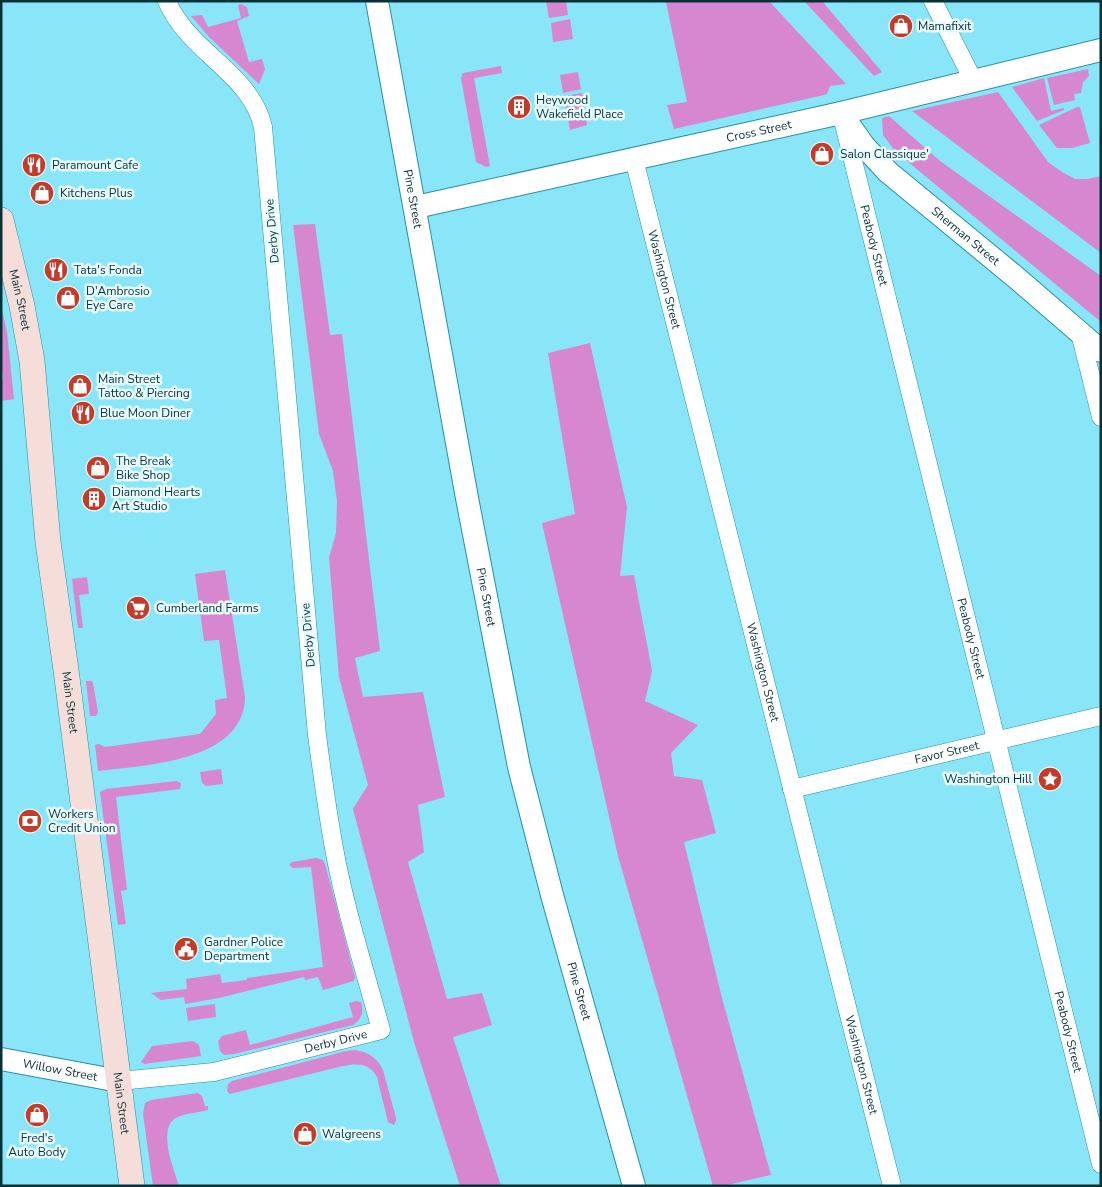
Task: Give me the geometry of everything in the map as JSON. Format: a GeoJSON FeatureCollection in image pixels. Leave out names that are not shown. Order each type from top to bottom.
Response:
{"type":"FeatureCollection","features":[{"type":"Feature","properties":{"kind":"main road","name":"Main Street"},"geometry":{"type":"LineString","coordinates":[[1,220],[21,300],[31,353],[48,542],[132,1186]]}},
{"type":"Feature","properties":{"kind":"street","name":"Derby Drive"},"geometry":{"type":"LineString","coordinates":[[119,1081],[214,1072],[381,1030],[350,916],[334,848],[317,734],[263,127],[257,107],[252,99],[181,28],[167,1]]}},
{"type":"Feature","properties":{"kind":"street","name":"Pine Street"},"geometry":{"type":"LineString","coordinates":[[377,1],[416,207],[467,498],[520,767],[552,895],[634,1186]]}},
{"type":"Feature","properties":{"kind":"street"},"geometry":{"type":"LineString","coordinates":[[933,1],[972,80]]}},
{"type":"Feature","properties":{"kind":"street","name":"Cross Street"},"geometry":{"type":"LineString","coordinates":[[416,207],[841,113],[1101,50]]}},
{"type":"Feature","properties":{"kind":"street","name":"Sherman Street"},"geometry":{"type":"LineString","coordinates":[[841,113],[864,146],[888,172],[1101,351]]}},
{"type":"Feature","properties":{"kind":"street","name":"Peabody Street"},"geometry":{"type":"LineString","coordinates":[[841,113],[1101,1164]]}},
{"type":"Feature","properties":{"kind":"street","name":"Washington Street"},"geometry":{"type":"LineString","coordinates":[[634,159],[892,1186]]}},
{"type":"Feature","properties":{"kind":"street"},"geometry":{"type":"LineString","coordinates":[[1080,334],[1101,417]]}},
{"type":"Feature","properties":{"kind":"street","name":"Favor Street"},"geometry":{"type":"LineString","coordinates":[[792,789],[1101,716]]}},
{"type":"Feature","properties":{"kind":"street","name":"Willow Street"},"geometry":{"type":"LineString","coordinates":[[1,1059],[119,1081]]}},
{"type":"Feature","properties":{"kind":"shaded area"},"geometry":{"type":"Polygon","coordinates":[[[546,1],[566,1],[568,15],[549,18],[546,1]]]}},
{"type":"Feature","properties":{"kind":"shaded area"},"geometry":{"type":"Polygon","coordinates":[[[769,1],[846,84],[830,86],[827,94],[824,95],[674,129],[667,105],[687,102],[666,2],[769,1]]]}},
{"type":"Feature","properties":{"kind":"shaded area"},"geometry":{"type":"Polygon","coordinates":[[[804,1],[822,1],[882,72],[874,76],[804,1]]]}},
{"type":"Feature","properties":{"kind":"shaded area"},"geometry":{"type":"Polygon","coordinates":[[[241,4],[247,7],[249,16],[237,21],[249,62],[262,59],[265,69],[259,84],[209,37],[191,16],[202,15],[208,27],[241,18],[238,5],[241,4]]]}},
{"type":"Feature","properties":{"kind":"shaded area"},"geometry":{"type":"Polygon","coordinates":[[[570,19],[573,39],[553,42],[551,23],[570,19]]]}},
{"type":"Feature","properties":{"kind":"shaded area"},"geometry":{"type":"Polygon","coordinates":[[[501,66],[502,73],[474,78],[490,166],[486,167],[476,162],[461,78],[463,73],[501,66]]]}},
{"type":"Feature","properties":{"kind":"shaded area"},"geometry":{"type":"Polygon","coordinates":[[[1088,69],[1089,76],[1083,82],[1081,93],[1074,94],[1075,100],[1054,105],[1047,78],[1088,69]]]}},
{"type":"Feature","properties":{"kind":"shaded area"},"geometry":{"type":"Polygon","coordinates":[[[578,72],[581,89],[563,93],[560,75],[578,72]]]}},
{"type":"Feature","properties":{"kind":"shaded area"},"geometry":{"type":"Polygon","coordinates":[[[1044,78],[1051,111],[1064,108],[1064,110],[1037,121],[1012,87],[1044,78]]]}},
{"type":"Feature","properties":{"kind":"shaded area"},"geometry":{"type":"Polygon","coordinates":[[[998,92],[1048,162],[1075,179],[1101,176],[1101,253],[912,111],[998,92]]]}},
{"type":"Feature","properties":{"kind":"shaded area"},"geometry":{"type":"Polygon","coordinates":[[[582,93],[587,125],[570,130],[564,96],[582,93]]]}},
{"type":"Feature","properties":{"kind":"shaded area"},"geometry":{"type":"Polygon","coordinates":[[[1080,107],[1090,143],[1072,148],[1057,148],[1039,125],[1080,107]]]}},
{"type":"Feature","properties":{"kind":"shaded area"},"geometry":{"type":"Polygon","coordinates":[[[889,116],[940,161],[1101,276],[1101,322],[895,151],[883,135],[882,118],[889,116]]]}},
{"type":"Feature","properties":{"kind":"shaded area"},"geometry":{"type":"Polygon","coordinates":[[[315,224],[330,335],[342,334],[380,651],[355,658],[363,697],[423,692],[445,797],[418,805],[424,852],[408,862],[447,999],[482,993],[492,1025],[453,1037],[501,1186],[460,1186],[414,1042],[353,809],[368,785],[339,677],[329,558],[336,533],[337,501],[333,471],[319,434],[293,225],[315,224]]]}},
{"type":"Feature","properties":{"kind":"shaded area"},"geometry":{"type":"Polygon","coordinates":[[[1,306],[7,332],[14,399],[1,401],[1,380],[3,379],[1,306]]]}},
{"type":"Feature","properties":{"kind":"shaded area"},"geometry":{"type":"Polygon","coordinates":[[[590,343],[627,507],[620,576],[634,575],[652,671],[645,701],[698,725],[671,753],[674,776],[702,780],[716,833],[684,842],[722,998],[771,1175],[723,1186],[713,1186],[618,856],[542,523],[575,514],[548,353],[590,343]]]}},
{"type":"Feature","properties":{"kind":"shaded area"},"geometry":{"type":"Polygon","coordinates":[[[225,570],[245,697],[240,719],[228,735],[210,747],[189,756],[141,766],[98,771],[95,745],[99,744],[105,747],[200,734],[216,714],[215,700],[227,698],[219,640],[204,641],[195,574],[225,570]]]}},
{"type":"Feature","properties":{"kind":"shaded area"},"geometry":{"type":"Polygon","coordinates":[[[87,577],[89,594],[79,595],[83,628],[78,628],[72,579],[87,577]]]}},
{"type":"Feature","properties":{"kind":"shaded area"},"geometry":{"type":"Polygon","coordinates":[[[86,681],[92,681],[93,683],[98,712],[96,716],[90,716],[86,681]]]}},
{"type":"Feature","properties":{"kind":"shaded area"},"geometry":{"type":"Polygon","coordinates":[[[221,769],[223,784],[206,786],[202,783],[200,772],[221,769]]]}},
{"type":"Feature","properties":{"kind":"shaded area"},"geometry":{"type":"Polygon","coordinates":[[[176,781],[181,783],[180,789],[116,797],[127,890],[121,891],[126,924],[118,925],[100,792],[106,789],[176,781]]]}},
{"type":"Feature","properties":{"kind":"shaded area"},"geometry":{"type":"Polygon","coordinates":[[[316,858],[323,860],[325,864],[355,977],[354,981],[323,990],[318,977],[305,980],[304,977],[219,998],[185,1004],[184,997],[161,1000],[151,993],[187,989],[186,979],[220,974],[222,983],[323,967],[311,867],[293,868],[289,865],[292,862],[316,858]]]}},
{"type":"Feature","properties":{"kind":"shaded area"},"geometry":{"type":"Polygon","coordinates":[[[361,1002],[362,1012],[360,1018],[353,1025],[234,1054],[224,1055],[220,1051],[218,1041],[222,1036],[246,1030],[250,1045],[353,1017],[349,1003],[361,1002]]]}},
{"type":"Feature","properties":{"kind":"shaded area"},"geometry":{"type":"Polygon","coordinates":[[[215,1004],[216,1017],[188,1021],[186,1008],[215,1004]]]}},
{"type":"Feature","properties":{"kind":"shaded area"},"geometry":{"type":"Polygon","coordinates":[[[193,1041],[199,1045],[201,1056],[145,1064],[141,1062],[152,1046],[193,1041]]]}},
{"type":"Feature","properties":{"kind":"shaded area"},"geometry":{"type":"Polygon","coordinates":[[[355,1050],[372,1056],[383,1070],[396,1118],[394,1125],[388,1122],[377,1077],[371,1069],[363,1065],[343,1066],[230,1094],[227,1091],[228,1084],[232,1081],[355,1050]]]}},
{"type":"Feature","properties":{"kind":"shaded area"},"geometry":{"type":"Polygon","coordinates":[[[198,1093],[202,1096],[205,1106],[208,1106],[208,1110],[176,1118],[169,1126],[167,1134],[171,1162],[179,1186],[153,1186],[143,1114],[145,1103],[151,1100],[198,1093]]]}},
{"type":"Feature","properties":{"kind":"place","name":"Mamafixit"},"geometry":{"type":"Point","coordinates":[901,26]}},
{"type":"Feature","properties":{"kind":"place","name":"Heywood Wakefield Place"},"geometry":{"type":"Point","coordinates":[519,107]}},
{"type":"Feature","properties":{"kind":"place","name":"Salon Classique'"},"geometry":{"type":"Point","coordinates":[822,154]}},
{"type":"Feature","properties":{"kind":"place","name":"Paramount Cafe"},"geometry":{"type":"Point","coordinates":[34,165]}},
{"type":"Feature","properties":{"kind":"place","name":"Kitchens Plus"},"geometry":{"type":"Point","coordinates":[42,193]}},
{"type":"Feature","properties":{"kind":"place","name":"Tata's Fonda"},"geometry":{"type":"Point","coordinates":[56,270]}},
{"type":"Feature","properties":{"kind":"place","name":"D'Ambrosio Eye Care"},"geometry":{"type":"Point","coordinates":[68,298]}},
{"type":"Feature","properties":{"kind":"place","name":"Main Street Tattoo & Piercing"},"geometry":{"type":"Point","coordinates":[80,386]}},
{"type":"Feature","properties":{"kind":"place","name":"Blue Moon Diner"},"geometry":{"type":"Point","coordinates":[83,413]}},
{"type":"Feature","properties":{"kind":"place","name":"The Break Bike Shop"},"geometry":{"type":"Point","coordinates":[98,468]}},
{"type":"Feature","properties":{"kind":"place","name":"Diamond Hearts Art Studio"},"geometry":{"type":"Point","coordinates":[94,499]}},
{"type":"Feature","properties":{"kind":"place","name":"Cumberland Farms"},"geometry":{"type":"Point","coordinates":[138,608]}},
{"type":"Feature","properties":{"kind":"place","name":"Washington Hill"},"geometry":{"type":"Point","coordinates":[1050,779]}},
{"type":"Feature","properties":{"kind":"place","name":"Workers Credit Union"},"geometry":{"type":"Point","coordinates":[30,821]}},
{"type":"Feature","properties":{"kind":"place","name":"Gardner Police Department"},"geometry":{"type":"Point","coordinates":[186,949]}},
{"type":"Feature","properties":{"kind":"place","name":"Fred's Auto Body"},"geometry":{"type":"Point","coordinates":[37,1115]}},
{"type":"Feature","properties":{"kind":"place","name":"Walgreens"},"geometry":{"type":"Point","coordinates":[305,1134]}}]}
